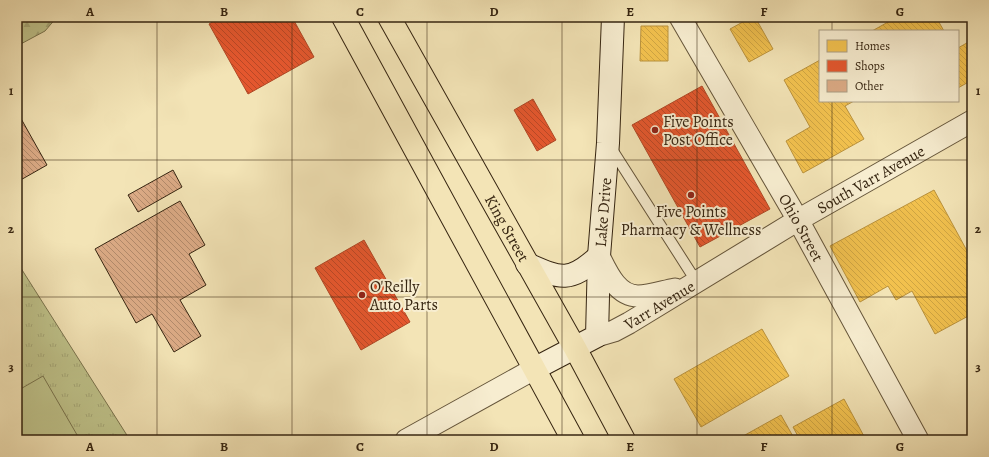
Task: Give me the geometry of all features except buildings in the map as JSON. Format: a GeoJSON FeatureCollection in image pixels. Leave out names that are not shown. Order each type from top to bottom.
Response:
{"type":"FeatureCollection","features":[{"type":"Feature","properties":{"kind":"main road"},"geometry":{"type":"LineString","coordinates":[[343,17],[573,440]]}},
{"type":"Feature","properties":{"kind":"main road","name":"King Street"},"geometry":{"type":"LineString","coordinates":[[389,17],[575,348],[624,440]]}},
{"type":"Feature","properties":{"kind":"street","name":"Lake Drive"},"geometry":{"type":"LineString","coordinates":[[597,336],[599,256],[608,143],[613,17]]}},
{"type":"Feature","properties":{"kind":"street","name":"Ohio Street"},"geometry":{"type":"LineString","coordinates":[[680,17],[798,220],[918,440]]}},
{"type":"Feature","properties":{"kind":"street","name":"South Varr Avenue"},"geometry":{"type":"LineString","coordinates":[[692,284],[798,220],[972,121]]}},
{"type":"Feature","properties":{"kind":"street"},"geometry":{"type":"LineString","coordinates":[[527,264],[552,275],[565,276],[588,266],[599,256]]}},
{"type":"Feature","properties":{"kind":"street","name":"Varr Avenue"},"geometry":{"type":"LineString","coordinates":[[599,256],[610,279],[624,293],[638,296],[692,284]]}},
{"type":"Feature","properties":{"kind":"street","name":"Varr Avenue"},"geometry":{"type":"LineString","coordinates":[[597,336],[614,331],[692,284]]}},
{"type":"Feature","properties":{"kind":"street"},"geometry":{"type":"LineString","coordinates":[[406,440],[597,336]]}},
{"type":"Feature","properties":{"kind":"lane"},"geometry":{"type":"LineString","coordinates":[[608,143],[692,284]]}},
{"type":"Feature","properties":{"kind":"green space"},"geometry":{"type":"Polygon","coordinates":[[[17,17],[57,17],[45,31],[17,46],[17,17]]]}},
{"type":"Feature","properties":{"kind":"green space"},"geometry":{"type":"Polygon","coordinates":[[[17,262],[130,440],[17,440],[17,262]]]}},
{"type":"Feature","properties":{"kind":"green space"},"geometry":{"type":"Polygon","coordinates":[[[43,376],[80,440],[17,440],[17,391],[43,376]]]}},
{"type":"Feature","properties":{"kind":"place","name":"Five Points Post Office"},"geometry":{"type":"Point","coordinates":[655,130]}},
{"type":"Feature","properties":{"kind":"place","name":"Five Points Pharmacy & Wellness"},"geometry":{"type":"Point","coordinates":[691,195]}},
{"type":"Feature","properties":{"kind":"place","name":"O'Reilly Auto Parts"},"geometry":{"type":"Point","coordinates":[362,295]}}]}
